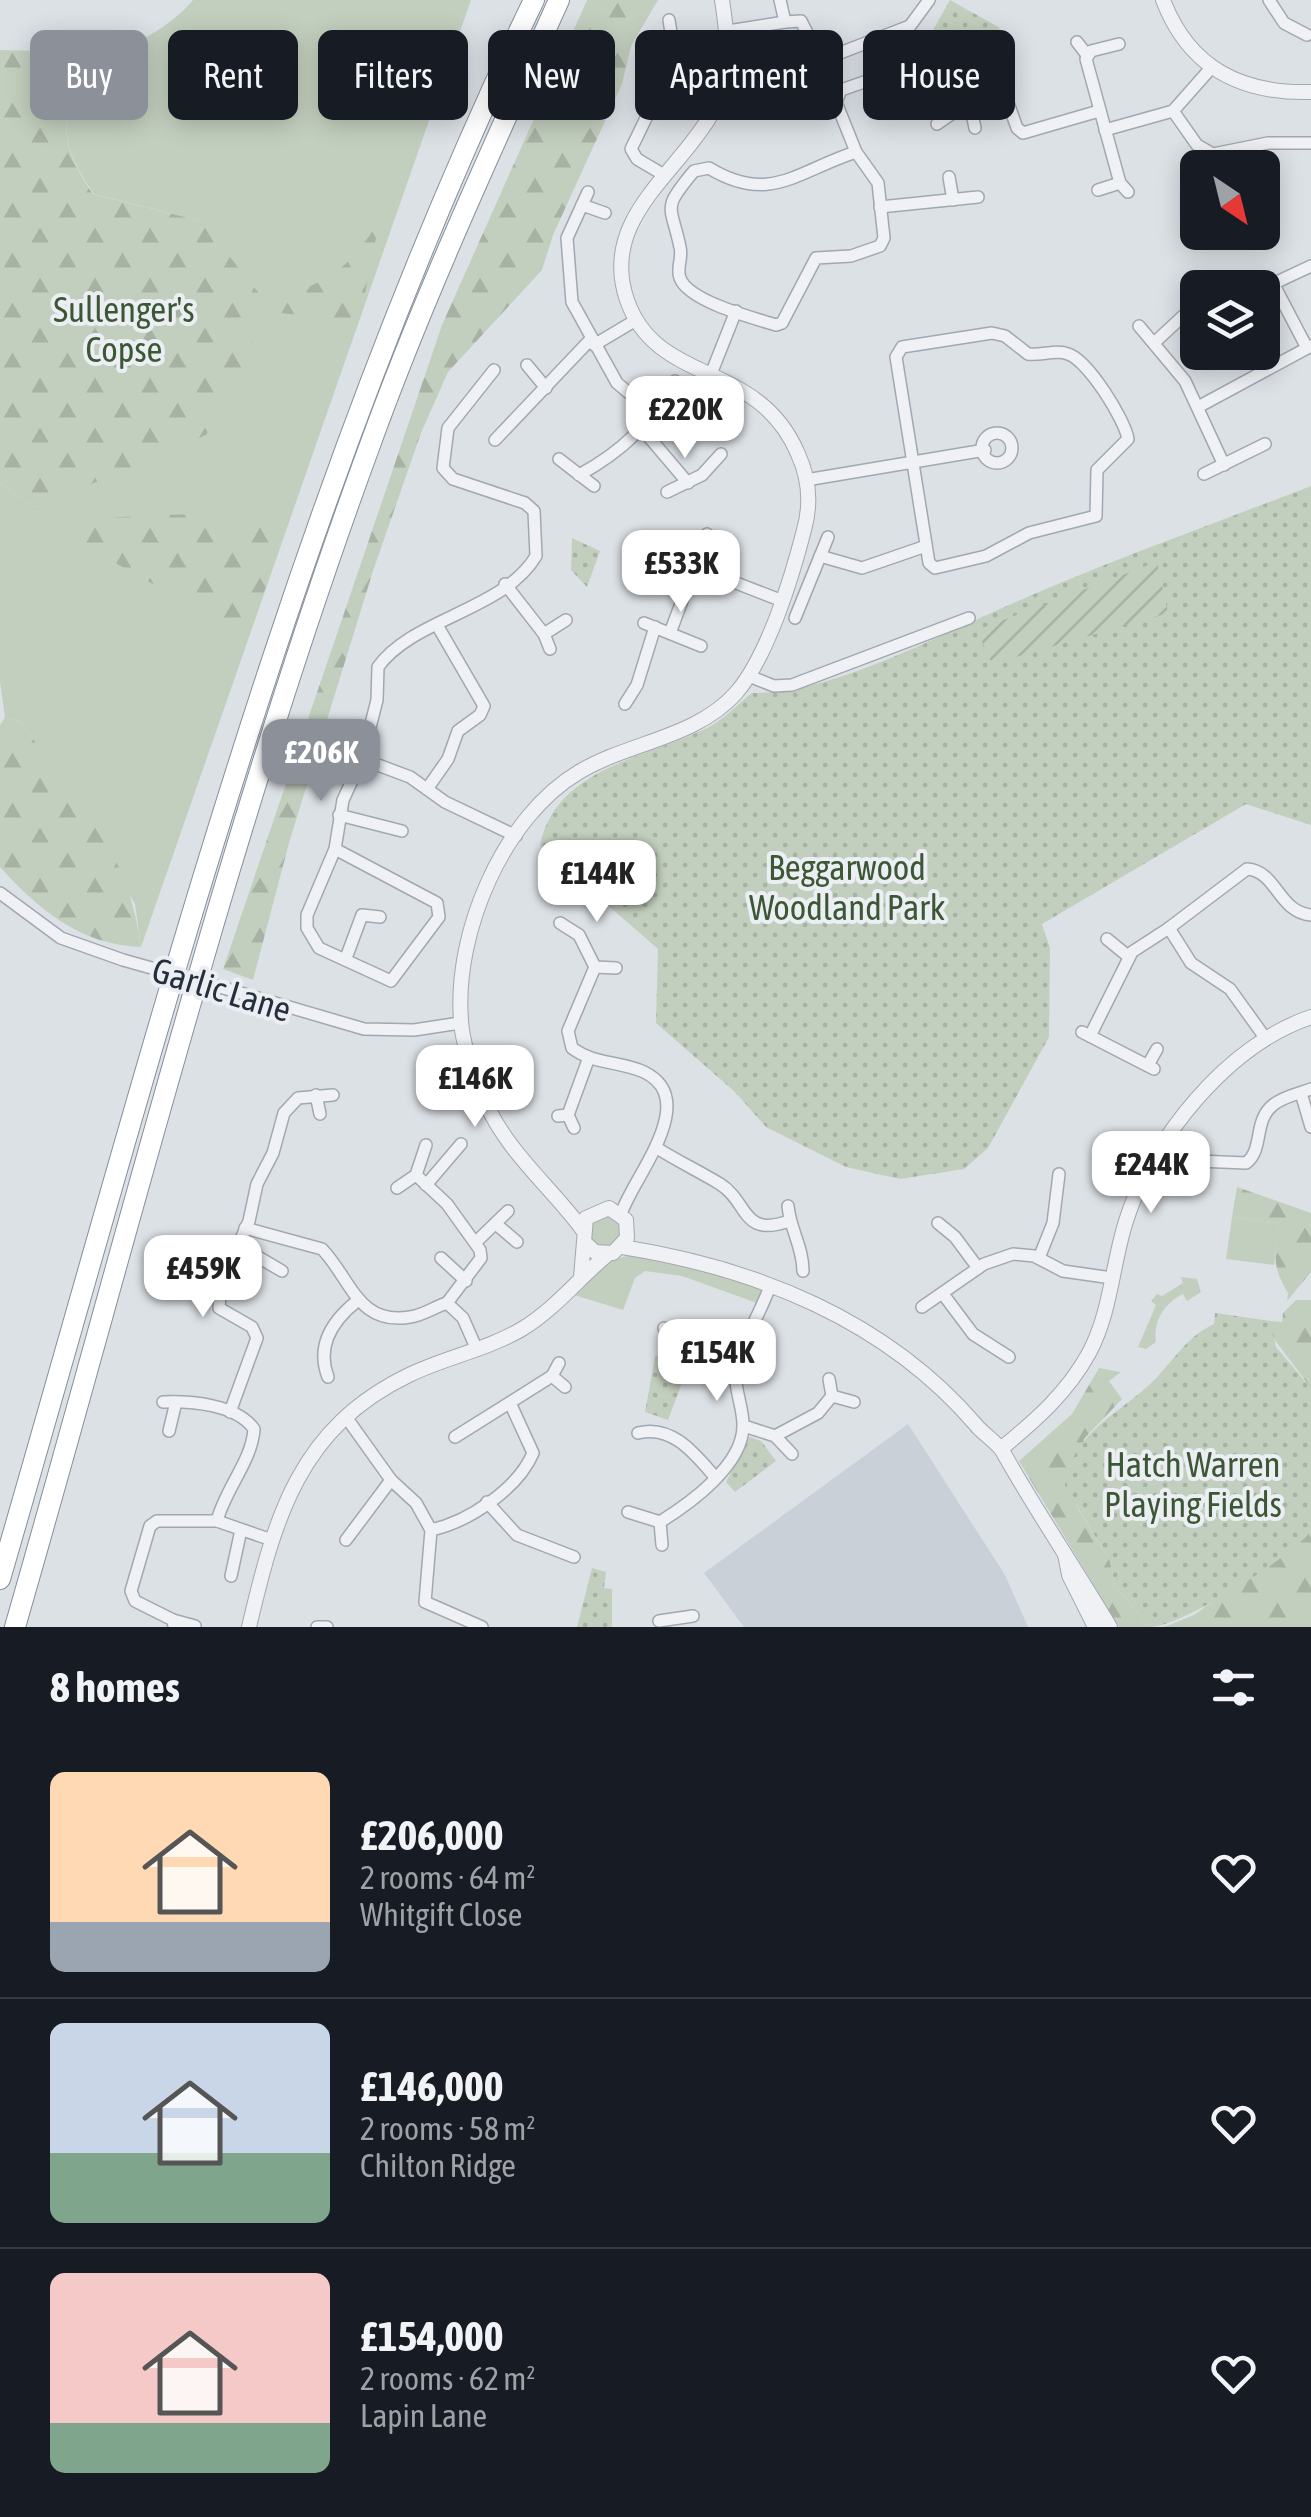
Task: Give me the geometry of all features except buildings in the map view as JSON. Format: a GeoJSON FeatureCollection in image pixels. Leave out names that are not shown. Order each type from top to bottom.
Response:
{"type":"FeatureCollection","features":[{"type":"Feature","properties":{"kind":"highway"},"geometry":{"type":"LineString","coordinates":[[0,1579],[245,741],[323,505],[406,284],[534,0]]}},
{"type":"Feature","properties":{"kind":"highway"},"geometry":{"type":"LineString","coordinates":[[15,1627],[208,943],[369,446],[430,291],[559,0]]}},
{"type":"Feature","properties":{"kind":"street"},"geometry":{"type":"LineString","coordinates":[[722,0],[728,30]]}},
{"type":"Feature","properties":{"kind":"street"},"geometry":{"type":"LineString","coordinates":[[780,0],[785,22]]}},
{"type":"Feature","properties":{"kind":"street"},"geometry":{"type":"LineString","coordinates":[[734,30],[801,21],[820,56],[827,58],[910,26],[928,0]]}},
{"type":"Feature","properties":{"kind":"street"},"geometry":{"type":"LineString","coordinates":[[1163,0],[1178,32],[1211,68],[1252,89],[1311,92]]}},
{"type":"Feature","properties":{"kind":"street"},"geometry":{"type":"LineString","coordinates":[[1268,0],[1284,23],[1307,35]]}},
{"type":"Feature","properties":{"kind":"street"},"geometry":{"type":"LineString","coordinates":[[670,20],[671,30]]}},
{"type":"Feature","properties":{"kind":"street"},"geometry":{"type":"LineString","coordinates":[[1077,42],[1086,55],[1124,187],[1098,190]]}},
{"type":"Feature","properties":{"kind":"street"},"geometry":{"type":"LineString","coordinates":[[1086,55],[1119,44]]}},
{"type":"Feature","properties":{"kind":"street"},"geometry":{"type":"LineString","coordinates":[[1105,130],[1173,111],[1211,68]]}},
{"type":"Feature","properties":{"kind":"street"},"geometry":{"type":"LineString","coordinates":[[1015,83],[1021,81]]}},
{"type":"Feature","properties":{"kind":"street"},"geometry":{"type":"LineString","coordinates":[[856,152],[780,184],[750,186],[702,166],[671,203],[670,216],[681,248],[680,278],[699,296],[776,325],[782,323],[816,258],[850,256],[880,246],[884,238],[878,183],[856,152],[836,102],[841,90],[863,82]]}},
{"type":"Feature","properties":{"kind":"street"},"geometry":{"type":"LineString","coordinates":[[1014,120],[1023,133],[1099,111]]}},
{"type":"Feature","properties":{"kind":"street"},"geometry":{"type":"LineString","coordinates":[[1173,111],[1197,145],[1213,154],[1285,142],[1311,142]]}},
{"type":"Feature","properties":{"kind":"street"},"geometry":{"type":"LineString","coordinates":[[645,120],[632,148],[637,158],[664,174]]}},
{"type":"Feature","properties":{"kind":"street"},"geometry":{"type":"LineString","coordinates":[[704,120],[636,211],[625,241],[623,286],[636,320],[664,352],[754,395],[777,418],[792,440],[806,480],[806,524],[748,676],[706,718],[570,778],[548,796],[516,836],[487,889],[472,929],[460,1023],[479,1086],[496,1122],[522,1162],[558,1199],[595,1252],[656,1251],[770,1286],[832,1310],[889,1344],[932,1379],[1002,1448],[1014,1478],[1110,1627]]}},
{"type":"Feature","properties":{"kind":"street"},"geometry":{"type":"LineString","coordinates":[[937,124],[943,120]]}},
{"type":"Feature","properties":{"kind":"street"},"geometry":{"type":"LineString","coordinates":[[974,120],[975,128]]}},
{"type":"Feature","properties":{"kind":"street"},"geometry":{"type":"LineString","coordinates":[[1285,142],[1286,157]]}},
{"type":"Feature","properties":{"kind":"street"},"geometry":{"type":"LineString","coordinates":[[949,177],[953,200]]}},
{"type":"Feature","properties":{"kind":"street"},"geometry":{"type":"LineString","coordinates":[[604,213],[585,198],[566,251],[572,302],[617,383],[654,414]]}},
{"type":"Feature","properties":{"kind":"street"},"geometry":{"type":"LineString","coordinates":[[880,207],[978,198]]}},
{"type":"Feature","properties":{"kind":"street"},"geometry":{"type":"LineString","coordinates":[[1280,281],[1311,266]]}},
{"type":"Feature","properties":{"kind":"street"},"geometry":{"type":"LineString","coordinates":[[1198,407],[1309,347],[1280,305]]}},
{"type":"Feature","properties":{"kind":"street"},"geometry":{"type":"LineString","coordinates":[[711,374],[736,311]]}},
{"type":"Feature","properties":{"kind":"street"},"geometry":{"type":"LineString","coordinates":[[1154,343],[1180,319]]}},
{"type":"Feature","properties":{"kind":"street"},"geometry":{"type":"LineString","coordinates":[[495,440],[546,388],[578,348],[636,320]]}},
{"type":"Feature","properties":{"kind":"street"},"geometry":{"type":"LineString","coordinates":[[1139,326],[1184,381],[1224,465]]}},
{"type":"Feature","properties":{"kind":"street"},"geometry":{"type":"LineString","coordinates":[[992,333],[1006,336],[1028,354],[1060,352],[1078,360],[1114,408],[1128,440],[1097,470],[1096,516],[1087,522],[1030,533],[986,556],[936,568],[929,562],[914,463],[896,357],[902,347],[992,333]]}},
{"type":"Feature","properties":{"kind":"street"},"geometry":{"type":"LineString","coordinates":[[528,365],[546,388]]}},
{"type":"Feature","properties":{"kind":"street"},"geometry":{"type":"LineString","coordinates":[[336,849],[430,898],[440,909],[439,917],[391,981],[319,948],[307,928],[319,882],[336,849],[339,815],[362,759],[377,700],[378,668],[384,658],[460,616],[530,566],[536,556],[534,511],[525,503],[453,479],[443,468],[448,428],[494,370]]}},
{"type":"Feature","properties":{"kind":"street"},"geometry":{"type":"LineString","coordinates":[[465,379],[476,391]]}},
{"type":"Feature","properties":{"kind":"street"},"geometry":{"type":"LineString","coordinates":[[579,475],[616,454],[643,430],[674,380]]}},
{"type":"Feature","properties":{"kind":"street"},"geometry":{"type":"LineString","coordinates":[[643,430],[688,484]]}},
{"type":"Feature","properties":{"kind":"street"},"geometry":{"type":"LineString","coordinates":[[1204,474],[1264,444]]}},
{"type":"Feature","properties":{"kind":"street"},"geometry":{"type":"LineString","coordinates":[[806,480],[985,450]]}},
{"type":"Feature","properties":{"kind":"street"},"geometry":{"type":"LineString","coordinates":[[667,492],[688,484],[722,454]]}},
{"type":"Feature","properties":{"kind":"street"},"geometry":{"type":"LineString","coordinates":[[559,459],[594,486]]}},
{"type":"Feature","properties":{"kind":"street"},"geometry":{"type":"LineString","coordinates":[[670,633],[707,534]]}},
{"type":"Feature","properties":{"kind":"street"},"geometry":{"type":"LineString","coordinates":[[795,618],[828,538]]}},
{"type":"Feature","properties":{"kind":"street"},"geometry":{"type":"LineString","coordinates":[[518,543],[533,543]]}},
{"type":"Feature","properties":{"kind":"street"},"geometry":{"type":"LineString","coordinates":[[820,556],[862,568],[926,546]]}},
{"type":"Feature","properties":{"kind":"street"},"geometry":{"type":"LineString","coordinates":[[695,568],[780,600]]}},
{"type":"Feature","properties":{"kind":"street"},"geometry":{"type":"LineString","coordinates":[[505,584],[544,634],[550,649]]}},
{"type":"Feature","properties":{"kind":"street"},"geometry":{"type":"LineString","coordinates":[[748,676],[774,686],[792,685],[970,618]]}},
{"type":"Feature","properties":{"kind":"street"},"geometry":{"type":"LineString","coordinates":[[544,634],[566,620]]}},
{"type":"Feature","properties":{"kind":"street"},"geometry":{"type":"LineString","coordinates":[[624,704],[643,688],[650,625],[701,646]]}},
{"type":"Feature","properties":{"kind":"street"},"geometry":{"type":"LineString","coordinates":[[426,789],[448,759],[458,731],[480,715],[484,706],[437,626]]}},
{"type":"Feature","properties":{"kind":"street"},"geometry":{"type":"LineString","coordinates":[[362,759],[410,777],[516,836]]}},
{"type":"Feature","properties":{"kind":"street"},"geometry":{"type":"LineString","coordinates":[[339,815],[402,831]]}},
{"type":"Feature","properties":{"kind":"street"},"geometry":{"type":"LineString","coordinates":[[1157,1049],[1151,1067],[1086,1034],[1129,957],[1144,940],[1169,928],[1247,869],[1262,872],[1292,910],[1311,916]]}},
{"type":"Feature","properties":{"kind":"street","name":"Garlic Lane"},"geometry":{"type":"LineString","coordinates":[[0,893],[61,938],[364,1029],[414,1030],[460,1023]]}},
{"type":"Feature","properties":{"kind":"street"},"geometry":{"type":"LineString","coordinates":[[346,958],[362,915],[380,918]]}},
{"type":"Feature","properties":{"kind":"street"},"geometry":{"type":"LineString","coordinates":[[249,1627],[270,1539],[293,1484],[346,1417],[406,1377],[477,1350],[538,1318],[615,1251],[619,1217],[627,1196],[657,1148],[667,1096],[661,1083],[641,1070],[588,1060],[572,1048],[568,1031],[595,967],[579,935],[560,923]]}},
{"type":"Feature","properties":{"kind":"street"},"geometry":{"type":"LineString","coordinates":[[1169,928],[1191,963],[1230,989],[1266,1039]]}},
{"type":"Feature","properties":{"kind":"street"},"geometry":{"type":"LineString","coordinates":[[1107,939],[1129,957]]}},
{"type":"Feature","properties":{"kind":"street"},"geometry":{"type":"LineString","coordinates":[[595,967],[616,968]]}},
{"type":"Feature","properties":{"kind":"street"},"geometry":{"type":"LineString","coordinates":[[1002,1448],[1044,1412],[1074,1376],[1101,1325],[1129,1211],[1165,1144],[1202,1096],[1266,1039],[1311,1017]]}},
{"type":"Feature","properties":{"kind":"street"},"geometry":{"type":"LineString","coordinates":[[574,1128],[563,1116],[588,1060]]}},
{"type":"Feature","properties":{"kind":"street"},"geometry":{"type":"LineString","coordinates":[[1165,1144],[1199,1161],[1246,1163],[1255,1154],[1266,1111],[1306,1091],[1311,1127]]}},
{"type":"Feature","properties":{"kind":"street"},"geometry":{"type":"LineString","coordinates":[[316,1095],[320,1114]]}},
{"type":"Feature","properties":{"kind":"street"},"geometry":{"type":"LineString","coordinates":[[230,1412],[256,1338],[252,1327],[224,1313],[217,1300],[246,1228],[284,1112],[298,1098],[333,1095]]}},
{"type":"Feature","properties":{"kind":"street"},"geometry":{"type":"LineString","coordinates":[[426,1185],[461,1144]]}},
{"type":"Feature","properties":{"kind":"street"},"geometry":{"type":"LineString","coordinates":[[397,1188],[416,1175],[426,1146]]}},
{"type":"Feature","properties":{"kind":"street"},"geometry":{"type":"LineString","coordinates":[[657,1148],[719,1183],[747,1218],[761,1225],[789,1222]]}},
{"type":"Feature","properties":{"kind":"street"},"geometry":{"type":"LineString","coordinates":[[1040,1258],[1053,1223],[1059,1174]]}},
{"type":"Feature","properties":{"kind":"street"},"geometry":{"type":"LineString","coordinates":[[246,1228],[322,1249],[357,1301],[372,1313],[395,1318],[447,1303],[482,1258],[476,1242],[416,1175]]}},
{"type":"Feature","properties":{"kind":"street"},"geometry":{"type":"LineString","coordinates":[[558,1199],[619,1217],[656,1251]]}},
{"type":"Feature","properties":{"kind":"street"},"geometry":{"type":"LineString","coordinates":[[788,1206],[789,1222],[803,1254],[803,1271]]}},
{"type":"Feature","properties":{"kind":"street"},"geometry":{"type":"LineString","coordinates":[[476,1242],[508,1211]]}},
{"type":"Feature","properties":{"kind":"street"},"geometry":{"type":"LineString","coordinates":[[581,1278],[583,1236],[592,1212]]}},
{"type":"Feature","properties":{"kind":"street"},"geometry":{"type":"LineString","coordinates":[[938,1223],[956,1236],[978,1268]]}},
{"type":"Feature","properties":{"kind":"street"},"geometry":{"type":"LineString","coordinates":[[496,1224],[517,1242]]}},
{"type":"Feature","properties":{"kind":"street"},"geometry":{"type":"LineString","coordinates":[[238,1246],[282,1270]]}},
{"type":"Feature","properties":{"kind":"street"},"geometry":{"type":"LineString","coordinates":[[922,1308],[978,1268],[1013,1254],[1040,1258],[1063,1271],[1112,1278]]}},
{"type":"Feature","properties":{"kind":"street"},"geometry":{"type":"LineString","coordinates":[[441,1258],[466,1280]]}},
{"type":"Feature","properties":{"kind":"street"},"geometry":{"type":"LineString","coordinates":[[660,1522],[715,1477],[733,1453],[744,1426],[736,1393],[738,1362],[770,1286]]}},
{"type":"Feature","properties":{"kind":"street"},"geometry":{"type":"LineString","coordinates":[[943,1294],[972,1334],[1009,1357]]}},
{"type":"Feature","properties":{"kind":"street"},"geometry":{"type":"LineString","coordinates":[[328,1377],[321,1361],[335,1321],[357,1301]]}},
{"type":"Feature","properties":{"kind":"street"},"geometry":{"type":"LineString","coordinates":[[447,1303],[466,1324],[477,1350]]}},
{"type":"Feature","properties":{"kind":"street"},"geometry":{"type":"LineString","coordinates":[[664,1328],[738,1362]]}},
{"type":"Feature","properties":{"kind":"street"},"geometry":{"type":"LineString","coordinates":[[676,1349],[678,1332]]}},
{"type":"Feature","properties":{"kind":"street"},"geometry":{"type":"LineString","coordinates":[[305,1358],[321,1361]]}},
{"type":"Feature","properties":{"kind":"street"},"geometry":{"type":"LineString","coordinates":[[455,1437],[552,1376],[559,1362]]}},
{"type":"Feature","properties":{"kind":"street"},"geometry":{"type":"LineString","coordinates":[[552,1376],[565,1387]]}},
{"type":"Feature","properties":{"kind":"street"},"geometry":{"type":"LineString","coordinates":[[775,1436],[818,1413],[832,1396],[829,1379]]}},
{"type":"Feature","properties":{"kind":"street"},"geometry":{"type":"LineString","coordinates":[[832,1396],[854,1402]]}},
{"type":"Feature","properties":{"kind":"street"},"geometry":{"type":"LineString","coordinates":[[170,1431],[169,1402],[230,1412],[251,1424],[253,1438],[224,1493],[217,1521]]}},
{"type":"Feature","properties":{"kind":"street"},"geometry":{"type":"LineString","coordinates":[[431,1530],[454,1525],[527,1467],[533,1453],[511,1405]]}},
{"type":"Feature","properties":{"kind":"street"},"geometry":{"type":"LineString","coordinates":[[459,1414],[469,1428]]}},
{"type":"Feature","properties":{"kind":"street"},"geometry":{"type":"LineString","coordinates":[[652,1414],[644,1431],[684,1444],[715,1477]]}},
{"type":"Feature","properties":{"kind":"street"},"geometry":{"type":"LineString","coordinates":[[346,1417],[391,1480],[416,1503],[431,1530],[425,1602],[482,1627]]}},
{"type":"Feature","properties":{"kind":"street"},"geometry":{"type":"LineString","coordinates":[[744,1426],[775,1436],[792,1454]]}},
{"type":"Feature","properties":{"kind":"street"},"geometry":{"type":"LineString","coordinates":[[346,1540],[357,1516],[391,1480]]}},
{"type":"Feature","properties":{"kind":"street"},"geometry":{"type":"LineString","coordinates":[[486,1502],[516,1535],[541,1552],[574,1557]]}},
{"type":"Feature","properties":{"kind":"street"},"geometry":{"type":"LineString","coordinates":[[628,1512],[660,1522]]}},
{"type":"Feature","properties":{"kind":"street"},"geometry":{"type":"LineString","coordinates":[[195,1626],[173,1624],[135,1602],[131,1591],[150,1526],[168,1520],[217,1521],[270,1539]]}},
{"type":"Feature","properties":{"kind":"street"},"geometry":{"type":"LineString","coordinates":[[660,1522],[662,1544]]}},
{"type":"Feature","properties":{"kind":"street"},"geometry":{"type":"LineString","coordinates":[[231,1576],[241,1530]]}},
{"type":"Feature","properties":{"kind":"street"},"geometry":{"type":"LineString","coordinates":[[1065,1553],[1069,1575],[1095,1627]]}},
{"type":"Feature","properties":{"kind":"street"},"geometry":{"type":"LineString","coordinates":[[658,1621],[676,1623],[693,1616]]}},
{"type":"Feature","properties":{"kind":"shaded area"},"geometry":{"type":"Polygon","coordinates":[[[908,1424],[1005,1575],[1028,1627],[744,1627],[704,1573],[908,1424]]]}},
{"type":"Feature","properties":{"kind":"green space"},"geometry":{"type":"Polygon","coordinates":[[[193,0],[471,0],[461,30],[318,30],[318,120],[429,120],[141,947],[135,904],[44,755],[21,722],[5,717],[0,682],[0,483],[35,508],[70,491],[201,221],[94,194],[73,156],[66,126],[66,120],[148,120],[148,36],[193,0]]]}},
{"type":"Feature","properties":{"kind":"green space"},"geometry":{"type":"Polygon","coordinates":[[[587,0],[658,0],[640,30],[635,30],[615,99],[615,30],[574,30],[587,0]]]}},
{"type":"Feature","properties":{"kind":"green space"},"geometry":{"type":"Polygon","coordinates":[[[950,0],[1000,28],[999,30],[933,30],[950,0]]]}},
{"type":"Feature","properties":{"kind":"green space","name":"Sullenger's Copse"},"geometry":{"type":"Polygon","coordinates":[[[0,50],[30,51],[30,120],[66,120],[72,156],[93,194],[201,221],[262,297],[245,375],[206,435],[35,508],[0,483],[0,50]]]}},
{"type":"Feature","properties":{"kind":"green space"},"geometry":{"type":"Polygon","coordinates":[[[533,120],[606,120],[553,235],[542,270],[448,372],[421,433],[373,571],[289,843],[253,980],[223,969],[442,325],[533,120]]]}},
{"type":"Feature","properties":{"kind":"green space"},"geometry":{"type":"Polygon","coordinates":[[[379,222],[361,315],[346,320],[281,313],[282,298],[338,270],[379,222]]]}},
{"type":"Feature","properties":{"kind":"green space","name":"Beggarwood Woodland Park"},"geometry":{"type":"Polygon","coordinates":[[[1311,486],[1311,825],[1246,804],[1042,924],[1050,948],[1049,1037],[988,1148],[964,1169],[900,1179],[846,1167],[766,1127],[735,1092],[656,1023],[658,949],[540,846],[549,819],[564,798],[584,782],[633,757],[709,727],[752,693],[784,691],[851,673],[1090,571],[1311,486]]]}},
{"type":"Feature","properties":{"kind":"green space"},"geometry":{"type":"Polygon","coordinates":[[[193,514],[253,525],[281,545],[257,612],[249,621],[217,620],[62,533],[62,525],[72,519],[193,514]]]}},
{"type":"Feature","properties":{"kind":"green space"},"geometry":{"type":"Polygon","coordinates":[[[572,538],[600,551],[587,587],[571,570],[572,538]]]}},
{"type":"Feature","properties":{"kind":"green space"},"geometry":{"type":"Polygon","coordinates":[[[1157,562],[1168,613],[992,664],[977,630],[1157,562]]]}},
{"type":"Feature","properties":{"kind":"green space"},"geometry":{"type":"Polygon","coordinates":[[[5,717],[21,722],[97,826],[124,880],[141,947],[119,945],[80,932],[46,911],[0,867],[0,725],[5,717]]]}},
{"type":"Feature","properties":{"kind":"green space"},"geometry":{"type":"Polygon","coordinates":[[[1237,1187],[1311,1213],[1311,1272],[1287,1301],[1288,1293],[1276,1260],[1279,1223],[1232,1217],[1237,1187]]]}},
{"type":"Feature","properties":{"kind":"green space"},"geometry":{"type":"Polygon","coordinates":[[[605,1216],[619,1225],[620,1231],[611,1245],[605,1246],[591,1237],[590,1231],[599,1217],[605,1216]]]}},
{"type":"Feature","properties":{"kind":"green space"},"geometry":{"type":"Polygon","coordinates":[[[1232,1217],[1279,1223],[1274,1265],[1226,1259],[1232,1217]]]}},
{"type":"Feature","properties":{"kind":"green space"},"geometry":{"type":"Polygon","coordinates":[[[632,1254],[655,1256],[761,1289],[757,1303],[682,1276],[645,1271],[635,1278],[623,1310],[574,1295],[608,1262],[632,1254]]]}},
{"type":"Feature","properties":{"kind":"green space"},"geometry":{"type":"Polygon","coordinates":[[[1181,1277],[1197,1279],[1201,1292],[1187,1301],[1183,1294],[1170,1303],[1158,1322],[1156,1342],[1146,1349],[1138,1347],[1156,1305],[1151,1301],[1157,1294],[1162,1296],[1183,1283],[1181,1277]]]}},
{"type":"Feature","properties":{"kind":"green space"},"geometry":{"type":"Polygon","coordinates":[[[1296,1300],[1311,1300],[1311,1388],[1271,1335],[1271,1321],[1282,1322],[1283,1313],[1296,1300]]]}},
{"type":"Feature","properties":{"kind":"green space","name":"Hatch Warren Playing Fields"},"geometry":{"type":"Polygon","coordinates":[[[1215,1313],[1271,1321],[1276,1347],[1311,1388],[1311,1531],[1282,1557],[1235,1589],[1186,1616],[1150,1627],[1115,1586],[1110,1561],[1065,1486],[1070,1466],[1089,1436],[1145,1389],[1190,1341],[1214,1324],[1215,1313]]]}},
{"type":"Feature","properties":{"kind":"green space"},"geometry":{"type":"Polygon","coordinates":[[[674,1350],[691,1359],[668,1420],[645,1412],[655,1357],[674,1350]]]}},
{"type":"Feature","properties":{"kind":"green space"},"geometry":{"type":"Polygon","coordinates":[[[1099,1368],[1121,1372],[1109,1381],[1122,1399],[1084,1439],[1076,1505],[1110,1561],[1115,1586],[1150,1627],[1119,1627],[1019,1461],[1072,1414],[1099,1368]]]}},
{"type":"Feature","properties":{"kind":"green space"},"geometry":{"type":"Polygon","coordinates":[[[750,1437],[761,1441],[776,1461],[735,1492],[726,1482],[750,1437]]]}},
{"type":"Feature","properties":{"kind":"green space"},"geometry":{"type":"Polygon","coordinates":[[[1311,1531],[1311,1627],[1164,1627],[1194,1615],[1311,1531]]]}},
{"type":"Feature","properties":{"kind":"green space"},"geometry":{"type":"Polygon","coordinates":[[[592,1568],[606,1572],[604,1588],[612,1589],[612,1627],[577,1627],[592,1568]]]}}]}
